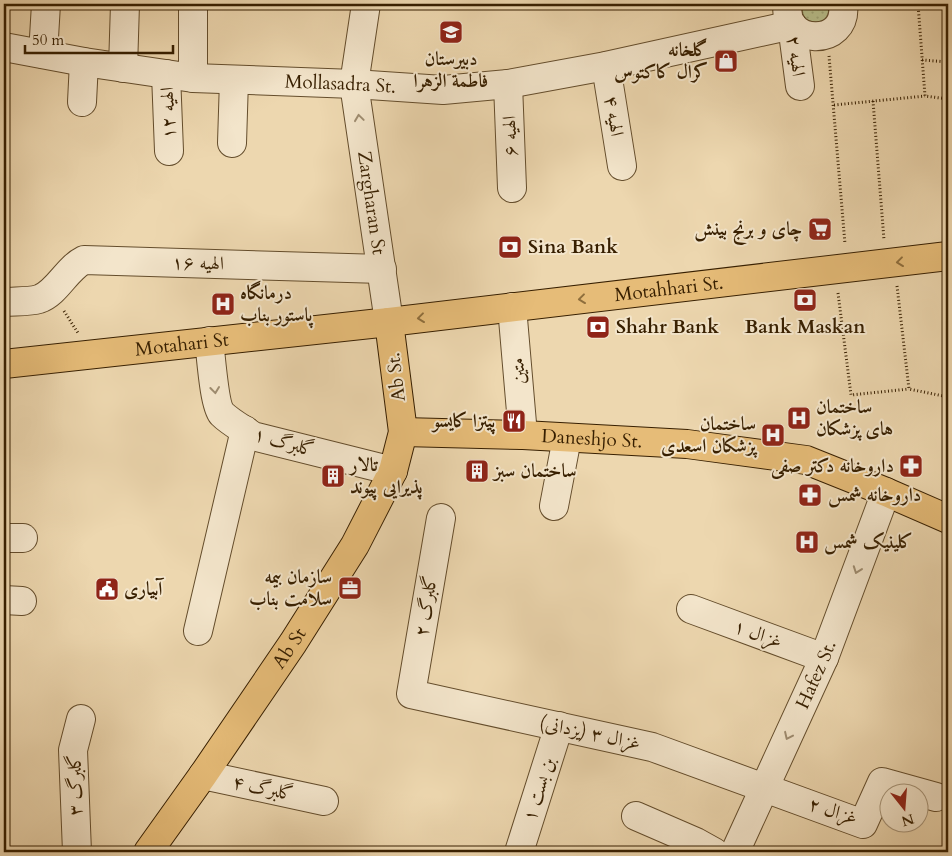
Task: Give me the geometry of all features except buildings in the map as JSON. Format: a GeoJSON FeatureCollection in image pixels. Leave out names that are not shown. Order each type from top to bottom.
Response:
{"type":"FeatureCollection","features":[{"type":"Feature","properties":{"kind":"main road","name":"Motahhari St."},"geometry":{"type":"LineString","coordinates":[[389,322],[948,256]]}},
{"type":"Feature","properties":{"kind":"main road","name":"Motahari St"},"geometry":{"type":"LineString","coordinates":[[4,364],[389,322]]}},
{"type":"Feature","properties":{"kind":"main road","name":"Ab St."},"geometry":{"type":"LineString","coordinates":[[389,322],[403,432]]}},
{"type":"Feature","properties":{"kind":"main road","name":"Daneshjo St."},"geometry":{"type":"LineString","coordinates":[[403,432],[523,435],[687,444],[806,460],[948,519]]}},
{"type":"Feature","properties":{"kind":"main road","name":"Ab St"},"geometry":{"type":"LineString","coordinates":[[148,852],[293,643],[356,545],[394,471],[403,432]]}},
{"type":"Feature","properties":{"kind":"street"},"geometry":{"type":"LineString","coordinates":[[43,54],[46,4]]}},
{"type":"Feature","properties":{"kind":"street"},"geometry":{"type":"LineString","coordinates":[[122,68],[124,4]]}},
{"type":"Feature","properties":{"kind":"street"},"geometry":{"type":"LineString","coordinates":[[193,4],[194,78]]}},
{"type":"Feature","properties":{"kind":"street","name":"Zargharan St"},"geometry":{"type":"LineString","coordinates":[[366,4],[354,84],[369,268],[389,322]]}},
{"type":"Feature","properties":{"kind":"street"},"geometry":{"type":"LineString","coordinates":[[790,14],[798,32],[807,36],[817,37],[826,35],[839,24],[842,17],[843,4]]}},
{"type":"Feature","properties":{"kind":"street","name":"Mollasadra St."},"geometry":{"type":"LineString","coordinates":[[4,47],[84,62],[194,78],[354,84],[443,90],[508,84],[606,66],[790,14]]}},
{"type":"Feature","properties":{"kind":"street","name":"الهیه ۲"},"geometry":{"type":"LineString","coordinates":[[790,14],[800,86]]}},
{"type":"Feature","properties":{"kind":"street"},"geometry":{"type":"LineString","coordinates":[[82,102],[84,62]]}},
{"type":"Feature","properties":{"kind":"street","name":"الهیه ۴"},"geometry":{"type":"LineString","coordinates":[[606,66],[622,166]]}},
{"type":"Feature","properties":{"kind":"street","name":"الهیه ۱۲"},"geometry":{"type":"LineString","coordinates":[[166,74],[170,151]]}},
{"type":"Feature","properties":{"kind":"street"},"geometry":{"type":"LineString","coordinates":[[232,143],[234,80]]}},
{"type":"Feature","properties":{"kind":"street","name":"الهیه ۶"},"geometry":{"type":"LineString","coordinates":[[508,84],[512,188]]}},
{"type":"Feature","properties":{"kind":"street","name":"الهیه ۱۶"},"geometry":{"type":"LineString","coordinates":[[4,302],[40,298],[52,291],[75,264],[84,260],[369,268]]}},
{"type":"Feature","properties":{"kind":"street","name":"متین"},"geometry":{"type":"LineString","coordinates":[[512,307],[523,435]]}},
{"type":"Feature","properties":{"kind":"street","name":"گلبرگ ۱"},"geometry":{"type":"LineString","coordinates":[[209,341],[216,401],[220,413],[254,436],[394,471]]}},
{"type":"Feature","properties":{"kind":"street"},"geometry":{"type":"LineString","coordinates":[[198,631],[245,430]]}},
{"type":"Feature","properties":{"kind":"street"},"geometry":{"type":"LineString","coordinates":[[554,506],[567,438]]}},
{"type":"Feature","properties":{"kind":"street","name":"Hafez St."},"geometry":{"type":"LineString","coordinates":[[735,852],[824,658],[886,492]]}},
{"type":"Feature","properties":{"kind":"street","name":"گلبرگ ۲"},"geometry":{"type":"LineString","coordinates":[[412,694],[440,518]]}},
{"type":"Feature","properties":{"kind":"street","name":"غزال ۱"},"geometry":{"type":"LineString","coordinates":[[691,609],[824,658]]}},
{"type":"Feature","properties":{"kind":"street","name":"غزال ۳ (یزدانی)"},"geometry":{"type":"LineString","coordinates":[[412,694],[652,747],[765,787]]}},
{"type":"Feature","properties":{"kind":"street","name":"گلبرگ ۳"},"geometry":{"type":"LineString","coordinates":[[77,852],[72,750],[82,719]]}},
{"type":"Feature","properties":{"kind":"street","name":"بن بست ۱"},"geometry":{"type":"LineString","coordinates":[[519,852],[559,726]]}},
{"type":"Feature","properties":{"kind":"street","name":"گلبرگ ۴"},"geometry":{"type":"LineString","coordinates":[[203,775],[324,801]]}},
{"type":"Feature","properties":{"kind":"street","name":"غزال ۲"},"geometry":{"type":"LineString","coordinates":[[765,787],[863,824],[882,782],[936,797]]}},
{"type":"Feature","properties":{"kind":"street"},"geometry":{"type":"LineString","coordinates":[[636,816],[700,849]]}},
{"type":"Feature","properties":{"kind":"path"},"geometry":{"type":"LineString","coordinates":[[918,4],[925,96]]}},
{"type":"Feature","properties":{"kind":"path"},"geometry":{"type":"LineString","coordinates":[[826,35],[845,250]]}},
{"type":"Feature","properties":{"kind":"path"},"geometry":{"type":"LineString","coordinates":[[922,60],[948,62]]}},
{"type":"Feature","properties":{"kind":"path"},"geometry":{"type":"LineString","coordinates":[[833,105],[925,96],[948,99]]}},
{"type":"Feature","properties":{"kind":"path"},"geometry":{"type":"LineString","coordinates":[[873,101],[884,246]]}},
{"type":"Feature","properties":{"kind":"path"},"geometry":{"type":"LineString","coordinates":[[897,280],[909,389]]}},
{"type":"Feature","properties":{"kind":"path"},"geometry":{"type":"LineString","coordinates":[[838,287],[851,395],[909,389],[948,397]]}},
{"type":"Feature","properties":{"kind":"path"},"geometry":{"type":"LineString","coordinates":[[52,291],[91,355]]}},
{"type":"Feature","properties":{"kind":"green space"},"geometry":{"type":"Polygon","coordinates":[[[803,4],[828,4],[826,18],[821,21],[809,21],[802,12],[803,4]]]}},
{"type":"Feature","properties":{"kind":"place","name":"دبیرستان فاطمة الزهرا"},"geometry":{"type":"Point","coordinates":[451,32]}},
{"type":"Feature","properties":{"kind":"place","name":"گلخانه کرال کاکتوس"},"geometry":{"type":"Point","coordinates":[726,61]}},
{"type":"Feature","properties":{"kind":"place","name":"چای و برنج بینش"},"geometry":{"type":"Point","coordinates":[820,229]}},
{"type":"Feature","properties":{"kind":"place","name":"Sina Bank"},"geometry":{"type":"Point","coordinates":[510,247]}},
{"type":"Feature","properties":{"kind":"place","name":"Bank Maskan"},"geometry":{"type":"Point","coordinates":[805,300]}},
{"type":"Feature","properties":{"kind":"place","name":"درمانگاه پاستور بناب"},"geometry":{"type":"Point","coordinates":[223,304]}},
{"type":"Feature","properties":{"kind":"place","name":"Shahr Bank"},"geometry":{"type":"Point","coordinates":[598,327]}},
{"type":"Feature","properties":{"kind":"place","name":"ساختمان های پزشکان"},"geometry":{"type":"Point","coordinates":[799,418]}},
{"type":"Feature","properties":{"kind":"place","name":"پیتزا کایسو"},"geometry":{"type":"Point","coordinates":[514,421]}},
{"type":"Feature","properties":{"kind":"place","name":"ساختمان پزشکان اسعدی"},"geometry":{"type":"Point","coordinates":[773,435]}},
{"type":"Feature","properties":{"kind":"place","name":"داروخانه دکتر صفی"},"geometry":{"type":"Point","coordinates":[911,466]}},
{"type":"Feature","properties":{"kind":"place","name":"ساختمان سبز"},"geometry":{"type":"Point","coordinates":[477,471]}},
{"type":"Feature","properties":{"kind":"place","name":"تالار پذیرایی پیوند"},"geometry":{"type":"Point","coordinates":[333,476]}},
{"type":"Feature","properties":{"kind":"place","name":"داروخانه شمس"},"geometry":{"type":"Point","coordinates":[810,495]}},
{"type":"Feature","properties":{"kind":"place","name":"کلینیک شمس"},"geometry":{"type":"Point","coordinates":[807,542]}},
{"type":"Feature","properties":{"kind":"place","name":"سازمان بیمه سلامت بناب"},"geometry":{"type":"Point","coordinates":[350,588]}},
{"type":"Feature","properties":{"kind":"place","name":"آبیاری"},"geometry":{"type":"Point","coordinates":[107,589]}}]}
